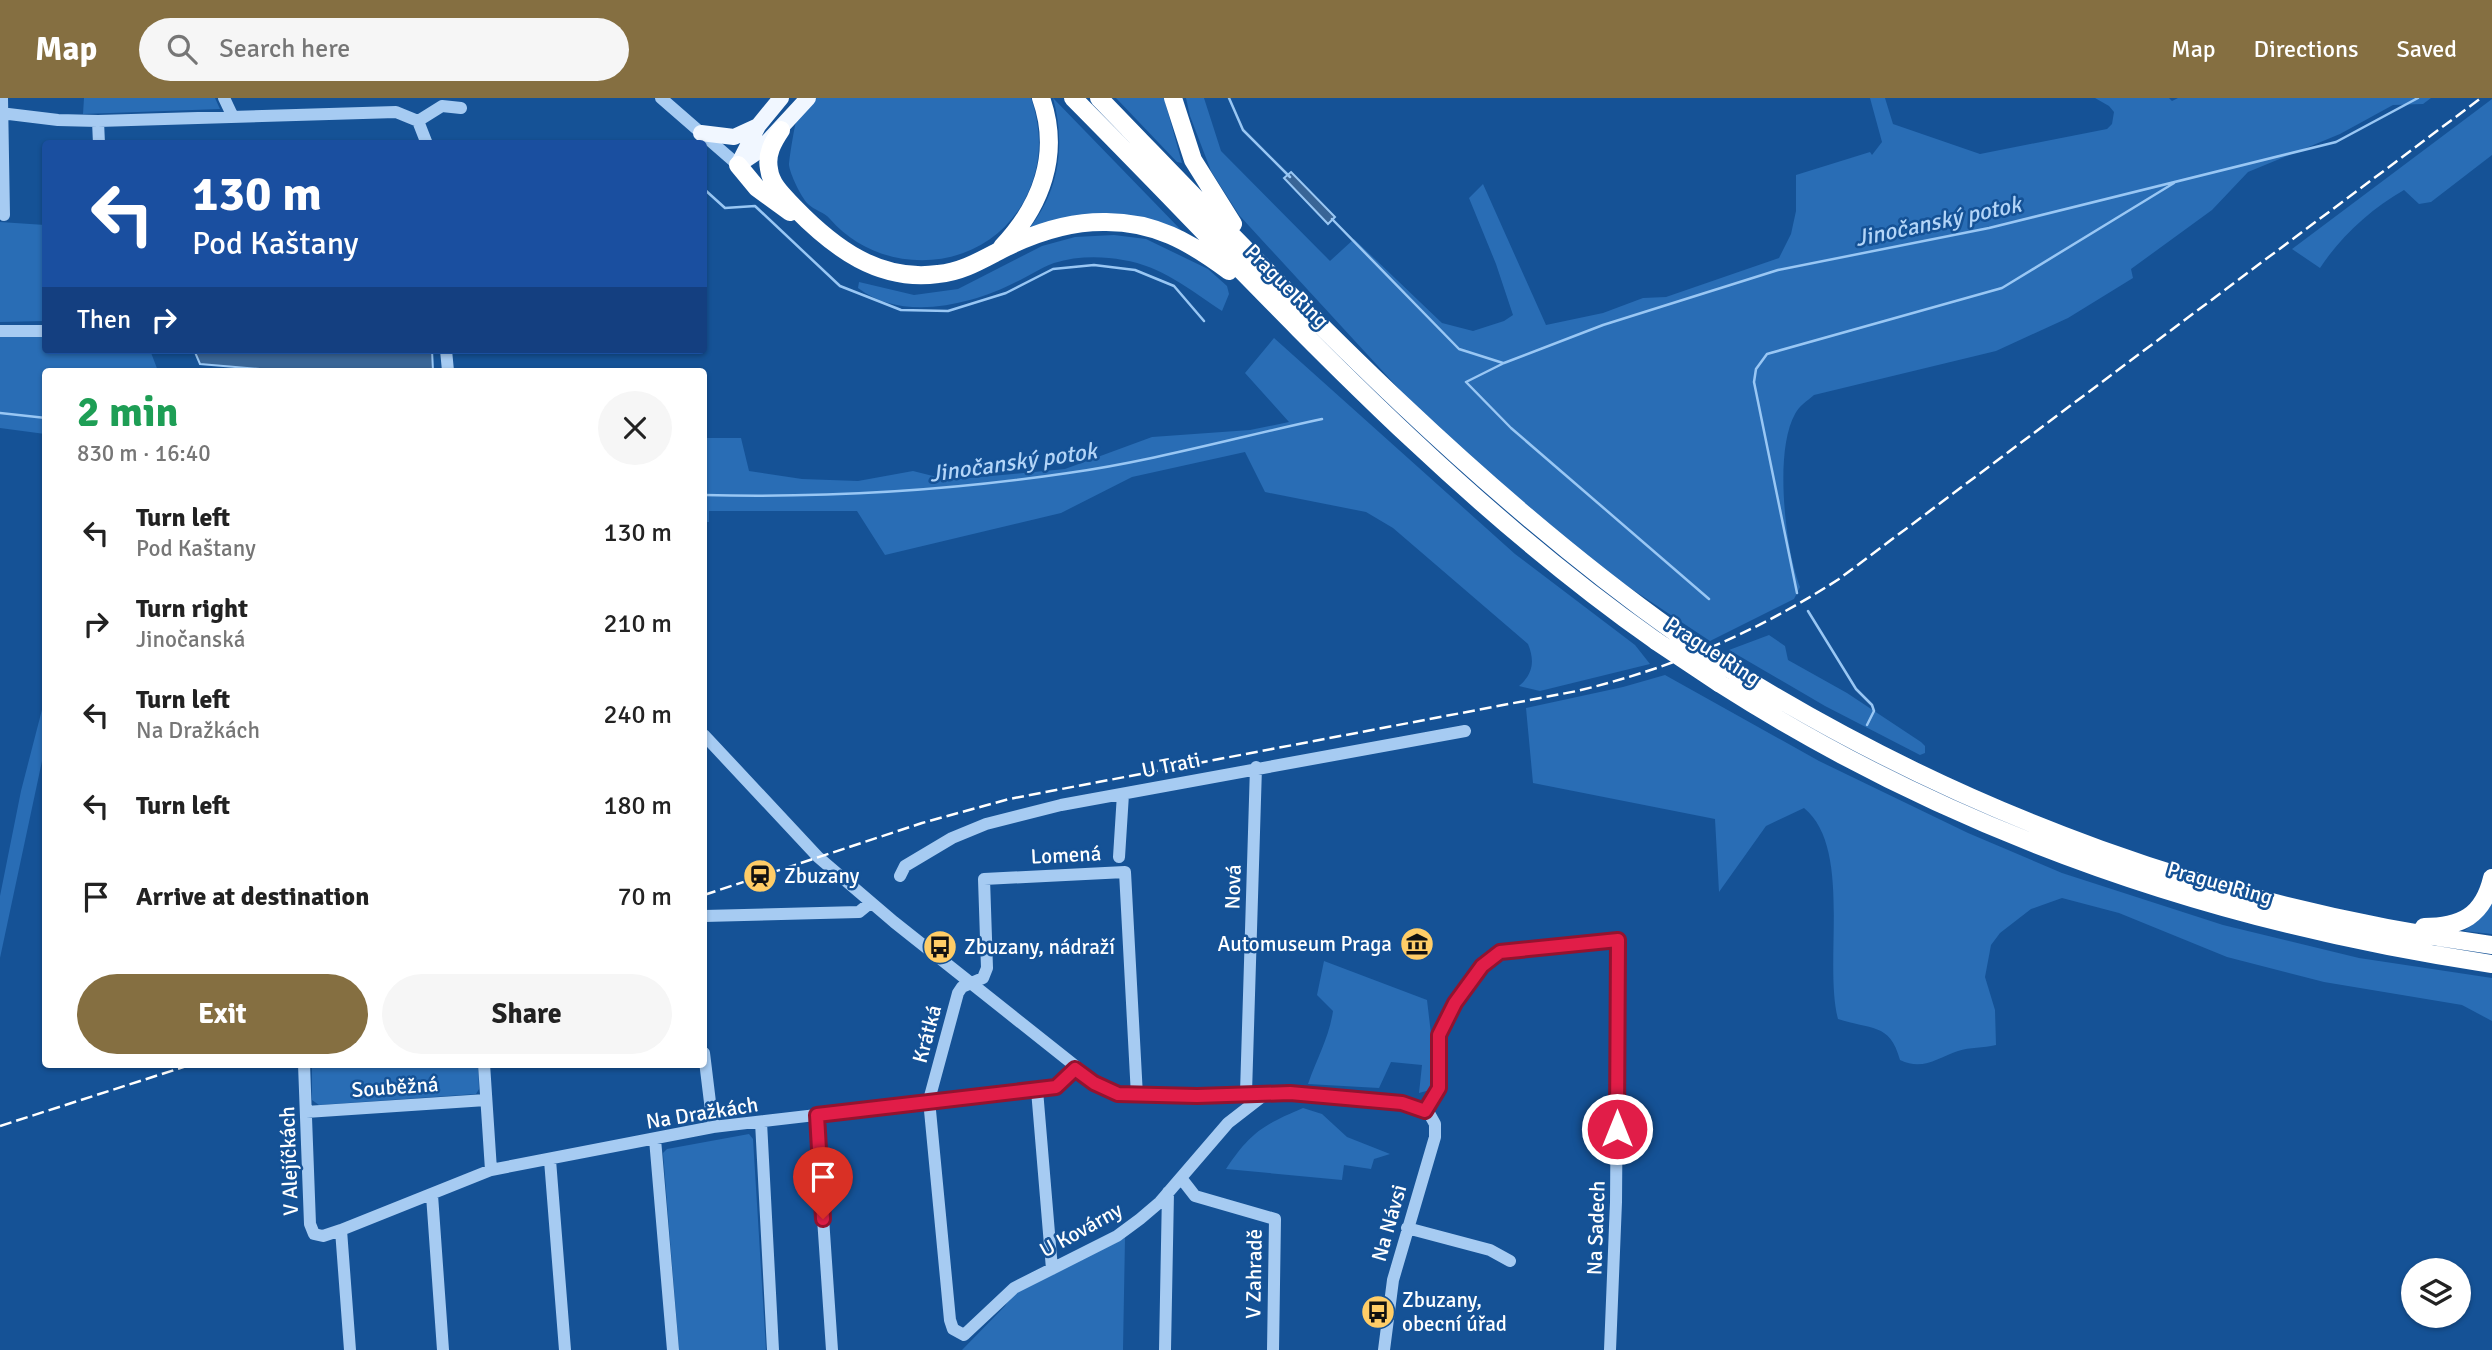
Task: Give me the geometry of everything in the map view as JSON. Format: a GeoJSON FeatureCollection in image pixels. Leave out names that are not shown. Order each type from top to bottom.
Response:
{"type":"FeatureCollection","features":[{"type":"Feature","properties":{"kind":"highway"},"geometry":{"type":"LineString","coordinates":[[997,252],[1028,215],[1044,180],[1049,137],[1041,98]]}},
{"type":"Feature","properties":{"kind":"highway","name":"Prague Ring"},"geometry":{"type":"LineString","coordinates":[[1073,98],[1268,300],[1381,412],[1469,494],[1560,570],[1656,641],[1719,683],[1815,741],[1908,789],[1991,828],[2090,866],[2190,900],[2286,926],[2492,964]]}},
{"type":"Feature","properties":{"kind":"highway","name":"Prague Ring"},"geometry":{"type":"LineString","coordinates":[[1098,98],[1408,412],[1496,492],[1578,560],[1676,633],[1812,719],[1896,763],[2050,832],[2227,891],[2378,926],[2492,945]]}},
{"type":"Feature","properties":{"kind":"highway"},"geometry":{"type":"LineString","coordinates":[[1173,98],[1184,139],[1201,176],[1267,272]]}},
{"type":"Feature","properties":{"kind":"highway"},"geometry":{"type":"LineString","coordinates":[[780,130],[770,149],[768,165],[772,182],[808,221],[854,258],[880,269],[907,275],[954,271],[1069,225],[1104,222],[1146,226],[1193,245],[1268,300]]}},
{"type":"Feature","properties":{"kind":"highway"},"geometry":{"type":"LineString","coordinates":[[738,164],[756,173],[785,197]]}},
{"type":"Feature","properties":{"kind":"highway"},"geometry":{"type":"LineString","coordinates":[[738,164],[767,197],[808,221]]}},
{"type":"Feature","properties":{"kind":"highway"},"geometry":{"type":"LineString","coordinates":[[2378,926],[2444,926],[2465,922],[2484,902],[2492,878]]}},
{"type":"Feature","properties":{"kind":"main road"},"geometry":{"type":"LineString","coordinates":[[738,164],[758,126],[782,98]]}},
{"type":"Feature","properties":{"kind":"main road"},"geometry":{"type":"LineString","coordinates":[[738,164],[760,150],[808,98]]}},
{"type":"Feature","properties":{"kind":"main road"},"geometry":{"type":"LineString","coordinates":[[701,133],[734,137],[758,126]]}},
{"type":"Feature","properties":{"kind":"street"},"geometry":{"type":"LineString","coordinates":[[2,98],[4,215]]}},
{"type":"Feature","properties":{"kind":"street"},"geometry":{"type":"LineString","coordinates":[[223,98],[233,117]]}},
{"type":"Feature","properties":{"kind":"street"},"geometry":{"type":"LineString","coordinates":[[661,98],[738,164]]}},
{"type":"Feature","properties":{"kind":"street"},"geometry":{"type":"LineString","coordinates":[[418,121],[442,106],[461,108]]}},
{"type":"Feature","properties":{"kind":"street"},"geometry":{"type":"LineString","coordinates":[[1,113],[58,120],[98,121],[396,112],[418,121],[425,140]]}},
{"type":"Feature","properties":{"kind":"street"},"geometry":{"type":"LineString","coordinates":[[98,121],[99,140]]}},
{"type":"Feature","properties":{"kind":"street"},"geometry":{"type":"LineString","coordinates":[[0,331],[42,331]]}},
{"type":"Feature","properties":{"kind":"street","name":"U Trati"},"geometry":{"type":"LineString","coordinates":[[900,876],[905,866],[952,838],[986,824],[1061,804],[1465,731]]}},
{"type":"Feature","properties":{"kind":"street"},"geometry":{"type":"LineString","coordinates":[[707,738],[797,834],[870,903],[1075,1069],[1103,1088],[1137,1096],[1268,1092],[1402,1103],[1425,1111]]}},
{"type":"Feature","properties":{"kind":"street","name":"Nová"},"geometry":{"type":"LineString","coordinates":[[1246,1093],[1256,767]]}},
{"type":"Feature","properties":{"kind":"street"},"geometry":{"type":"LineString","coordinates":[[1119,857],[1123,794]]}},
{"type":"Feature","properties":{"kind":"street","name":"Lomená"},"geometry":{"type":"LineString","coordinates":[[970,984],[983,978],[987,968],[984,878],[1125,872],[1137,1096]]}},
{"type":"Feature","properties":{"kind":"street"},"geometry":{"type":"LineString","coordinates":[[707,916],[859,912],[870,903]]}},
{"type":"Feature","properties":{"kind":"street","name":"Na Sadech"},"geometry":{"type":"LineString","coordinates":[[1425,1111],[1439,1088],[1439,1035],[1455,1003],[1482,966],[1500,952],[1618,940],[1616,1202],[1610,1350]]}},
{"type":"Feature","properties":{"kind":"street","name":"Krátká"},"geometry":{"type":"LineString","coordinates":[[929,1101],[958,993],[961,987],[970,984]]}},
{"type":"Feature","properties":{"kind":"street","name":"V Alejíčkách"},"geometry":{"type":"LineString","coordinates":[[304,1068],[310,1224],[314,1234],[323,1236],[341,1230]]}},
{"type":"Feature","properties":{"kind":"street"},"geometry":{"type":"LineString","coordinates":[[484,1068],[491,1170]]}},
{"type":"Feature","properties":{"kind":"street"},"geometry":{"type":"LineString","coordinates":[[706,1068],[713,1127]]}},
{"type":"Feature","properties":{"kind":"street","name":"Na Dražkách"},"geometry":{"type":"LineString","coordinates":[[341,1230],[491,1170],[713,1127],[1056,1087],[1075,1069]]}},
{"type":"Feature","properties":{"kind":"street"},"geometry":{"type":"LineString","coordinates":[[1037,1090],[1052,1269]]}},
{"type":"Feature","properties":{"kind":"street","name":"U Kovárny"},"geometry":{"type":"LineString","coordinates":[[929,1101],[950,1320],[953,1329],[964,1335],[1014,1288],[1117,1236],[1160,1202],[1228,1122],[1268,1092]]}},
{"type":"Feature","properties":{"kind":"street","name":"Souběžná"},"geometry":{"type":"LineString","coordinates":[[306,1112],[486,1100]]}},
{"type":"Feature","properties":{"kind":"street","name":"Na Návsi"},"geometry":{"type":"LineString","coordinates":[[1384,1350],[1388,1302],[1435,1137],[1435,1124],[1425,1111]]}},
{"type":"Feature","properties":{"kind":"street"},"geometry":{"type":"LineString","coordinates":[[817,1115],[832,1350]]}},
{"type":"Feature","properties":{"kind":"street"},"geometry":{"type":"LineString","coordinates":[[761,1122],[773,1350]]}},
{"type":"Feature","properties":{"kind":"street"},"geometry":{"type":"LineString","coordinates":[[655,1139],[673,1350]]}},
{"type":"Feature","properties":{"kind":"street"},"geometry":{"type":"LineString","coordinates":[[550,1160],[565,1350]]}},
{"type":"Feature","properties":{"kind":"street","name":"V Zahradě"},"geometry":{"type":"LineString","coordinates":[[1181,1178],[1195,1196],[1275,1219],[1273,1350]]}},
{"type":"Feature","properties":{"kind":"street"},"geometry":{"type":"LineString","coordinates":[[1165,1350],[1168,1192]]}},
{"type":"Feature","properties":{"kind":"street"},"geometry":{"type":"LineString","coordinates":[[432,1195],[443,1350]]}},
{"type":"Feature","properties":{"kind":"street"},"geometry":{"type":"LineString","coordinates":[[1407,1228],[1490,1250],[1510,1261]]}},
{"type":"Feature","properties":{"kind":"street"},"geometry":{"type":"LineString","coordinates":[[341,1230],[350,1350]]}},
{"type":"Feature","properties":{"kind":"shaded area"},"geometry":{"type":"Polygon","coordinates":[[[84,98],[215,98],[220,109],[83,114],[84,98]]]}},
{"type":"Feature","properties":{"kind":"shaded area"},"geometry":{"type":"Polygon","coordinates":[[[815,98],[1031,98],[1039,150],[1030,188],[1006,225],[984,243],[959,255],[932,260],[904,259],[877,252],[852,238],[808,204],[794,179],[789,165],[796,121],[815,98]]]}},
{"type":"Feature","properties":{"kind":"shaded area"},"geometry":{"type":"Polygon","coordinates":[[[1053,98],[1180,231],[1028,230],[1047,200],[1057,167],[1059,133],[1053,98]]]}},
{"type":"Feature","properties":{"kind":"shaded area"},"geometry":{"type":"Polygon","coordinates":[[[1116,98],[1164,98],[1182,163],[1177,162],[1116,98]]]}},
{"type":"Feature","properties":{"kind":"shaded area"},"geometry":{"type":"Polygon","coordinates":[[[1186,98],[1204,98],[1221,151],[1330,261],[1354,239],[1442,323],[1473,331],[1504,321],[1513,315],[1469,198],[1483,184],[1546,325],[1603,313],[1643,298],[1666,297],[1779,258],[1791,234],[1796,211],[1796,175],[1870,152],[1872,155],[1882,142],[1870,98],[1885,98],[1893,124],[1980,154],[2107,129],[2112,124],[2114,112],[2095,98],[2169,98],[2172,101],[2178,98],[2431,98],[2423,104],[2393,105],[2340,134],[2248,172],[2212,210],[2131,269],[2133,278],[2068,318],[1996,351],[1814,395],[1795,414],[1789,430],[1783,475],[1786,525],[1800,587],[1794,599],[1710,641],[1567,546],[1411,402],[1239,215],[1211,171],[1186,98]]]}},
{"type":"Feature","properties":{"kind":"shaded area"},"geometry":{"type":"Polygon","coordinates":[[[2492,99],[2492,155],[2431,202],[2419,204],[2404,190],[2358,224],[2337,245],[2320,268],[2292,249],[2492,99]]]}},
{"type":"Feature","properties":{"kind":"shaded area"},"geometry":{"type":"Polygon","coordinates":[[[1291,172],[1335,217],[1328,224],[1284,178],[1291,172]]]}},
{"type":"Feature","properties":{"kind":"shaded area"},"geometry":{"type":"Polygon","coordinates":[[[0,222],[42,225],[42,321],[0,322],[0,222]]]}},
{"type":"Feature","properties":{"kind":"shaded area"},"geometry":{"type":"Polygon","coordinates":[[[1114,235],[1146,239],[1208,269],[1227,286],[1229,294],[1222,311],[1163,273],[1137,263],[1106,258],[1080,258],[1054,263],[979,297],[937,306],[895,305],[858,288],[859,282],[914,295],[958,289],[1042,246],[1075,237],[1114,235]]]}},
{"type":"Feature","properties":{"kind":"shaded area"},"geometry":{"type":"Polygon","coordinates":[[[0,335],[42,335],[42,354],[152,354],[157,368],[42,368],[42,434],[0,428],[0,335]]]}},
{"type":"Feature","properties":{"kind":"shaded area"},"geometry":{"type":"Polygon","coordinates":[[[1274,338],[1515,554],[1635,645],[1650,664],[1540,691],[1519,686],[1531,667],[1532,656],[1528,644],[1393,528],[1366,512],[1265,492],[1245,452],[1132,477],[1061,513],[885,555],[857,511],[709,511],[707,522],[707,438],[741,438],[749,471],[802,479],[858,481],[913,471],[949,480],[1065,469],[1152,437],[1250,430],[1289,422],[1245,373],[1274,338]]]}},
{"type":"Feature","properties":{"kind":"shaded area"},"geometry":{"type":"Polygon","coordinates":[[[196,354],[432,354],[433,368],[247,368],[200,364],[196,354]]]}},
{"type":"Feature","properties":{"kind":"shaded area"},"geometry":{"type":"Polygon","coordinates":[[[1769,635],[1785,646],[1788,660],[1847,693],[1921,742],[1925,746],[1925,753],[1920,755],[1825,706],[1729,650],[1769,635]]]}},
{"type":"Feature","properties":{"kind":"shaded area"},"geometry":{"type":"Polygon","coordinates":[[[1665,675],[1819,761],[1968,833],[2062,873],[2223,925],[2359,958],[2492,978],[2492,1021],[2462,1005],[2324,982],[2227,957],[2119,913],[2062,898],[2031,909],[2000,933],[1991,945],[1985,977],[1995,1010],[1996,1045],[1963,1050],[1923,1064],[1900,1060],[1891,1039],[1884,1033],[1838,1019],[1833,968],[1834,907],[1828,850],[1819,826],[1804,808],[1766,826],[1719,892],[1715,819],[1533,783],[1526,708],[1665,675]]]}},
{"type":"Feature","properties":{"kind":"shaded area"},"geometry":{"type":"Polygon","coordinates":[[[42,710],[42,761],[0,958],[0,896],[21,791],[42,710]]]}},
{"type":"Feature","properties":{"kind":"shaded area"},"geometry":{"type":"Polygon","coordinates":[[[2492,901],[2492,934],[2464,931],[2480,919],[2492,901]]]}},
{"type":"Feature","properties":{"kind":"shaded area"},"geometry":{"type":"Polygon","coordinates":[[[1324,961],[1427,1000],[1431,1034],[1430,1090],[1419,1093],[1422,1065],[1391,1062],[1379,1088],[1308,1084],[1326,1039],[1333,1011],[1317,995],[1324,961]]]}},
{"type":"Feature","properties":{"kind":"shaded area"},"geometry":{"type":"Polygon","coordinates":[[[312,1068],[478,1068],[479,1089],[476,1094],[319,1105],[312,1100],[312,1068]]]}},
{"type":"Feature","properties":{"kind":"shaded area"},"geometry":{"type":"Polygon","coordinates":[[[1303,1108],[1322,1114],[1347,1137],[1390,1154],[1374,1159],[1371,1169],[1344,1165],[1342,1180],[1226,1169],[1258,1131],[1303,1108]]]}},
{"type":"Feature","properties":{"kind":"shaded area"},"geometry":{"type":"Polygon","coordinates":[[[749,1134],[753,1139],[766,1350],[679,1350],[663,1153],[667,1149],[749,1134]]]}},
{"type":"Feature","properties":{"kind":"shaded area"},"geometry":{"type":"Polygon","coordinates":[[[1125,1238],[1123,1350],[962,1350],[1005,1306],[1012,1294],[1125,1238]]]}},
{"type":"Feature","properties":{"kind":"waterway"},"geometry":{"type":"LineString","coordinates":[[1229,98],[1243,130],[1290,177]]}},
{"type":"Feature","properties":{"kind":"waterway","name":"Jinočanský potok"},"geometry":{"type":"LineString","coordinates":[[1709,599],[1511,428],[1466,382],[1504,363],[1603,325],[1778,270],[1989,228],[2336,142],[2418,98]]}},
{"type":"Feature","properties":{"kind":"waterway"},"geometry":{"type":"LineString","coordinates":[[1797,593],[1754,382],[1756,369],[1767,354],[2002,288],[2174,183]]}},
{"type":"Feature","properties":{"kind":"waterway"},"geometry":{"type":"LineString","coordinates":[[707,192],[725,208],[755,206],[840,286],[901,310],[948,311],[1006,293],[1053,269],[1094,265],[1135,270],[1174,286],[1204,321]]}},
{"type":"Feature","properties":{"kind":"waterway"},"geometry":{"type":"LineString","coordinates":[[1332,219],[1459,349],[1503,363]]}},
{"type":"Feature","properties":{"kind":"waterway","name":"Jinočanský potok"},"geometry":{"type":"LineString","coordinates":[[0,413],[42,418]]}},
{"type":"Feature","properties":{"kind":"waterway","name":"Jinočanský potok"},"geometry":{"type":"LineString","coordinates":[[707,495],[886,492],[1023,479],[1132,462],[1322,419]]}},
{"type":"Feature","properties":{"kind":"waterway"},"geometry":{"type":"LineString","coordinates":[[1808,611],[1856,689],[1872,705],[1874,711],[1867,725]]}},
{"type":"Feature","properties":{"kind":"railway"},"geometry":{"type":"LineString","coordinates":[[707,894],[922,823],[1009,799],[1577,691],[1647,671],[1745,632],[1839,579],[2481,98]]}},
{"type":"Feature","properties":{"kind":"railway"},"geometry":{"type":"LineString","coordinates":[[0,1126],[181,1068]]}},
{"type":"Feature","properties":{"kind":"place","name":"Zbuzany"},"geometry":{"type":"Point","coordinates":[760,876]}},
{"type":"Feature","properties":{"kind":"place","name":"Automuseum Praga"},"geometry":{"type":"Point","coordinates":[1417,944]}},
{"type":"Feature","properties":{"kind":"place","name":"Zbuzany, nádraží"},"geometry":{"type":"Point","coordinates":[940,947]}},
{"type":"Feature","properties":{"kind":"place","name":"Zbuzany, obecní úřad"},"geometry":{"type":"Point","coordinates":[1378,1312]}},
{"type":"Feature","properties":{"kind":"route"},"geometry":{"type":"LineString","coordinates":[[823,1219],[817,1115],[1056,1087],[1075,1069],[1094,1083],[1118,1094],[1197,1096],[1290,1093],[1402,1103],[1425,1111],[1439,1088],[1439,1035],[1455,1003],[1482,966],[1500,952],[1552,946],[1618,940],[1617,1129]]}}]}
